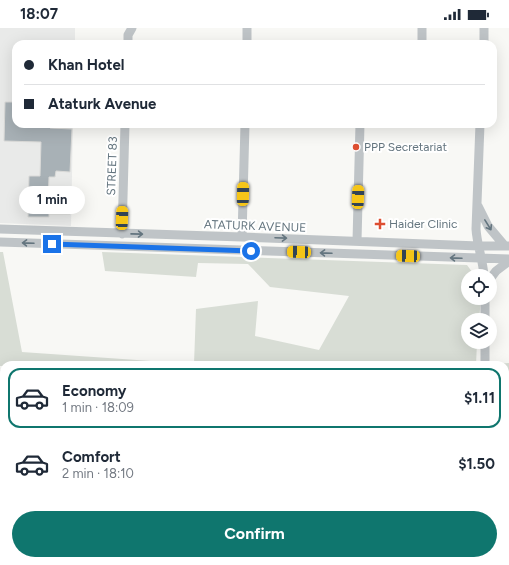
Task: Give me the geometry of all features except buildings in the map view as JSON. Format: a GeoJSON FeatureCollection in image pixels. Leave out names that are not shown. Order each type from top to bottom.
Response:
{"type":"FeatureCollection","features":[{"type":"Feature","properties":{"kind":"street"},"geometry":{"type":"LineString","coordinates":[[128,40],[128,35],[132,28]]}},
{"type":"Feature","properties":{"kind":"street"},"geometry":{"type":"LineString","coordinates":[[247,40],[248,28]]}},
{"type":"Feature","properties":{"kind":"street"},"geometry":{"type":"LineString","coordinates":[[422,28],[422,40]]}},
{"type":"Feature","properties":{"kind":"street"},"geometry":{"type":"LineString","coordinates":[[484,28],[484,40]]}},
{"type":"Feature","properties":{"kind":"street","name":"STREET 83"},"geometry":{"type":"LineString","coordinates":[[122,234],[125,128]]}},
{"type":"Feature","properties":{"kind":"street"},"geometry":{"type":"LineString","coordinates":[[242,237],[245,128]]}},
{"type":"Feature","properties":{"kind":"street"},"geometry":{"type":"LineString","coordinates":[[356,241],[360,128]]}},
{"type":"Feature","properties":{"kind":"street"},"geometry":{"type":"LineString","coordinates":[[480,128],[476,229],[483,269]]}},
{"type":"Feature","properties":{"kind":"street"},"geometry":{"type":"LineString","coordinates":[[477,202],[488,226],[507,245]]}},
{"type":"Feature","properties":{"kind":"street","name":"ATATURK AVENUE"},"geometry":{"type":"LineString","coordinates":[[0,230],[479,246],[507,245]]}},
{"type":"Feature","properties":{"kind":"street"},"geometry":{"type":"LineString","coordinates":[[93,233],[94,246]]}},
{"type":"Feature","properties":{"kind":"street","name":"ATATURK AVENUE"},"geometry":{"type":"LineString","coordinates":[[0,242],[509,260]]}},
{"type":"Feature","properties":{"kind":"street"},"geometry":{"type":"LineString","coordinates":[[497,270],[509,260]]}},
{"type":"Feature","properties":{"kind":"street"},"geometry":{"type":"LineString","coordinates":[[485,349],[485,361]]}},
{"type":"Feature","properties":{"kind":"shaded area"},"geometry":{"type":"Polygon","coordinates":[[[0,28],[75,28],[75,40],[12,40],[12,128],[73,128],[71,226],[0,223],[0,28]]]}},
{"type":"Feature","properties":{"kind":"shaded area"},"geometry":{"type":"Polygon","coordinates":[[[0,252],[3,252],[22,352],[151,361],[0,361],[0,252]]]}},
{"type":"Feature","properties":{"kind":"shaded area"},"geometry":{"type":"Polygon","coordinates":[[[102,252],[467,265],[470,269],[461,269],[461,305],[480,305],[480,313],[461,313],[461,349],[477,349],[476,361],[194,361],[196,309],[258,301],[255,336],[319,350],[349,296],[270,287],[248,264],[198,263],[196,277],[105,271],[102,252]]]}},
{"type":"Feature","properties":{"kind":"place","name":"PPP Secretariat"},"geometry":{"type":"Point","coordinates":[356,147]}},
{"type":"Feature","properties":{"kind":"place","name":"Haider Clinic"},"geometry":{"type":"Point","coordinates":[380,224]}},
{"type":"Feature","properties":{"kind":"route"},"geometry":{"type":"LineString","coordinates":[[52,244],[251,251]]}}]}
